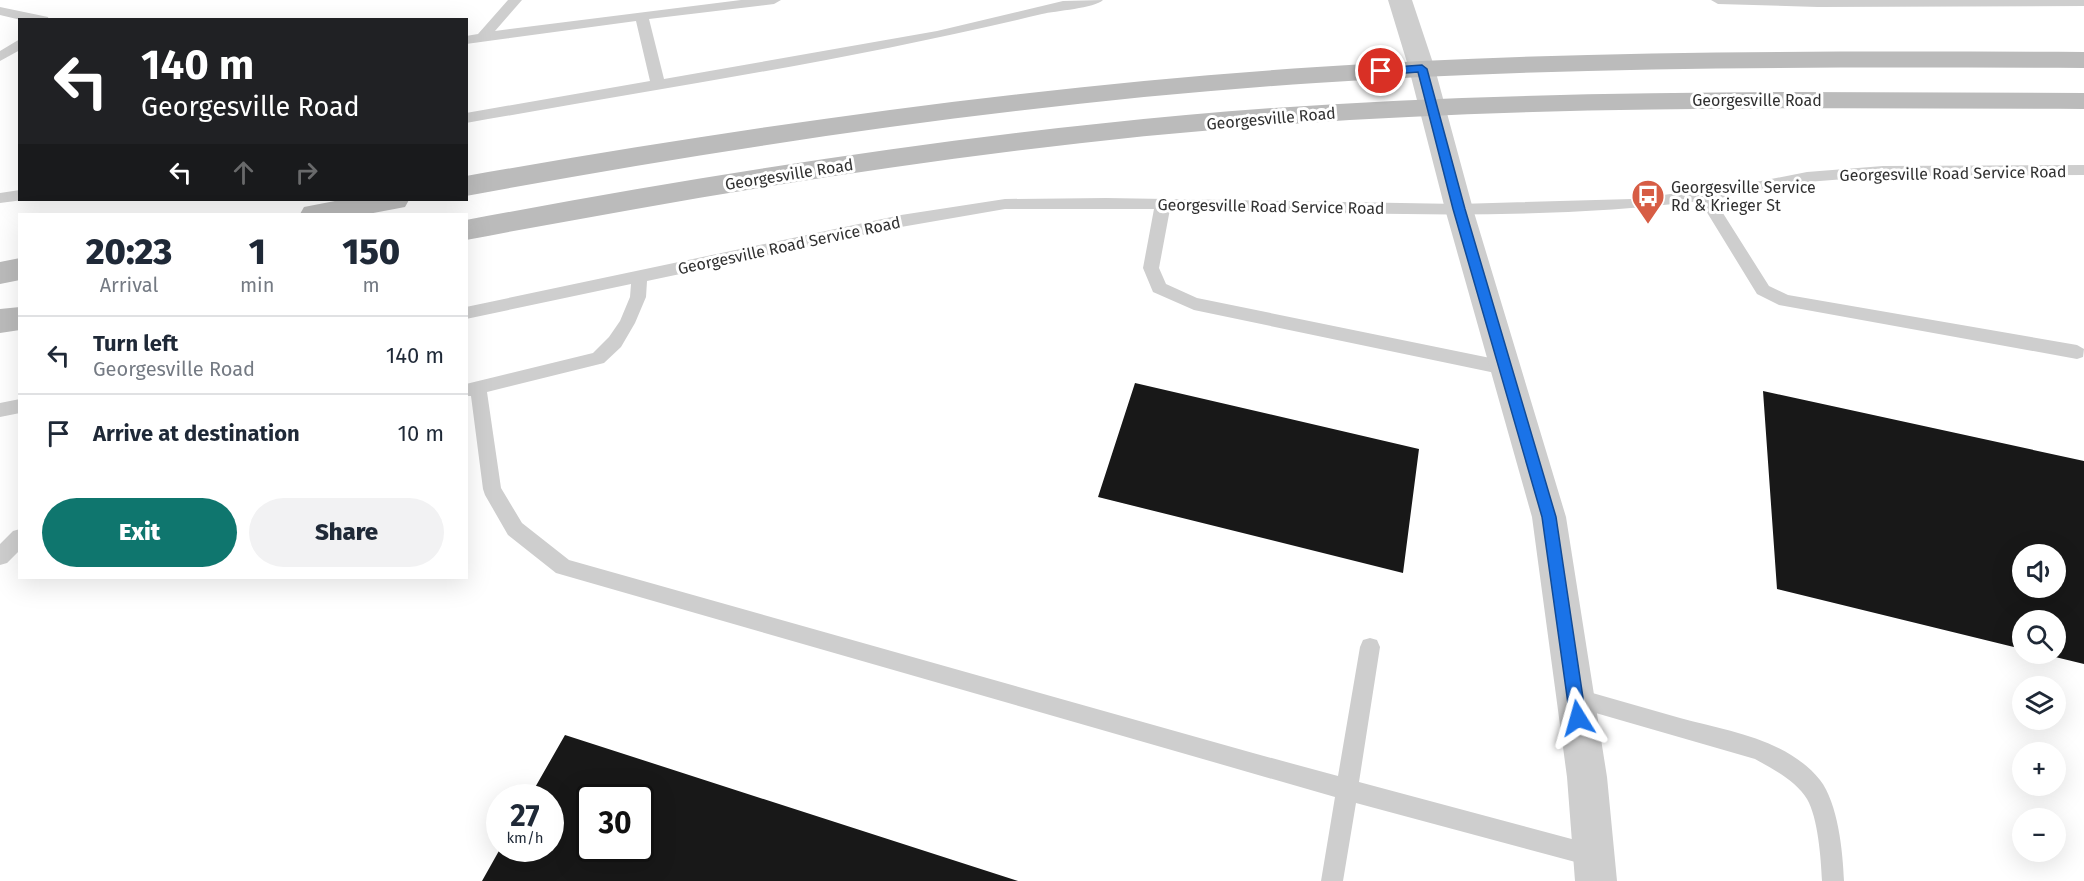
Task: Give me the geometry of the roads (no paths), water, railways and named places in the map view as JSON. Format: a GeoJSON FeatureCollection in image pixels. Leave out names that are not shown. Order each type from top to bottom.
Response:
{"type":"FeatureCollection","features":[{"type":"Feature","properties":{"kind":"main road"},"geometry":{"type":"LineString","coordinates":[[468,186],[810,129],[1118,92],[1277,78],[1422,69],[1814,60],[2084,60]]}},
{"type":"Feature","properties":{"kind":"main road","name":"Georgesville Road"},"geometry":{"type":"LineString","coordinates":[[468,231],[810,170],[1018,142],[1289,115],[1432,107],[1660,100],[2084,101]]}},
{"type":"Feature","properties":{"kind":"main road"},"geometry":{"type":"LineString","coordinates":[[320,213],[389,201]]}},
{"type":"Feature","properties":{"kind":"main road"},"geometry":{"type":"LineString","coordinates":[[0,273],[18,269]]}},
{"type":"Feature","properties":{"kind":"main road"},"geometry":{"type":"LineString","coordinates":[[0,321],[18,318]]}},
{"type":"Feature","properties":{"kind":"street"},"geometry":{"type":"LineString","coordinates":[[1400,0],[1422,69],[1459,209],[1549,517],[1587,777],[1595,869]]}},
{"type":"Feature","properties":{"kind":"lane"},"geometry":{"type":"LineString","coordinates":[[482,38],[515,0]]}},
{"type":"Feature","properties":{"kind":"lane"},"geometry":{"type":"LineString","coordinates":[[468,40],[640,15],[774,0]]}},
{"type":"Feature","properties":{"kind":"lane"},"geometry":{"type":"LineString","coordinates":[[468,118],[938,35],[1062,5],[1096,0]]}},
{"type":"Feature","properties":{"kind":"lane"},"geometry":{"type":"LineString","coordinates":[[1718,0],[1818,3],[2084,2]]}},
{"type":"Feature","properties":{"kind":"lane"},"geometry":{"type":"LineString","coordinates":[[0,11],[33,18]]}},
{"type":"Feature","properties":{"kind":"lane"},"geometry":{"type":"LineString","coordinates":[[640,15],[658,83]]}},
{"type":"Feature","properties":{"kind":"lane"},"geometry":{"type":"LineString","coordinates":[[0,57],[18,44]]}},
{"type":"Feature","properties":{"kind":"lane"},"geometry":{"type":"LineString","coordinates":[[0,57],[18,61]]}},
{"type":"Feature","properties":{"kind":"lane","name":"Georgesville Road Service Road"},"geometry":{"type":"LineString","coordinates":[[468,313],[901,221],[1005,204],[1459,209],[1632,204],[1704,195],[1807,177],[1883,171],[2084,170]]}},
{"type":"Feature","properties":{"kind":"lane"},"geometry":{"type":"LineString","coordinates":[[0,198],[18,195]]}},
{"type":"Feature","properties":{"kind":"lane"},"geometry":{"type":"LineString","coordinates":[[1704,195],[1763,290],[1785,301],[2078,352]]}},
{"type":"Feature","properties":{"kind":"lane"},"geometry":{"type":"LineString","coordinates":[[1163,204],[1151,268],[1159,288],[1194,304],[1505,368]]}},
{"type":"Feature","properties":{"kind":"lane"},"geometry":{"type":"LineString","coordinates":[[639,277],[638,297],[627,323],[615,342],[598,358],[472,389],[492,489],[515,529],[563,567],[1346,790],[1595,869]]}},
{"type":"Feature","properties":{"kind":"lane"},"geometry":{"type":"LineString","coordinates":[[0,410],[18,406]]}},
{"type":"Feature","properties":{"kind":"lane"},"geometry":{"type":"LineString","coordinates":[[0,557],[18,539]]}},
{"type":"Feature","properties":{"kind":"lane"},"geometry":{"type":"LineString","coordinates":[[1332,881],[1370,647]]}},
{"type":"Feature","properties":{"kind":"lane"},"geometry":{"type":"LineString","coordinates":[[1575,698],[1759,750],[1785,763],[1815,791],[1825,826],[1833,881]]}},
{"type":"Feature","properties":{"kind":"place","name":"Georgesville Service Rd & Krieger St"},"geometry":{"type":"Point","coordinates":[1648,225]}}]}
